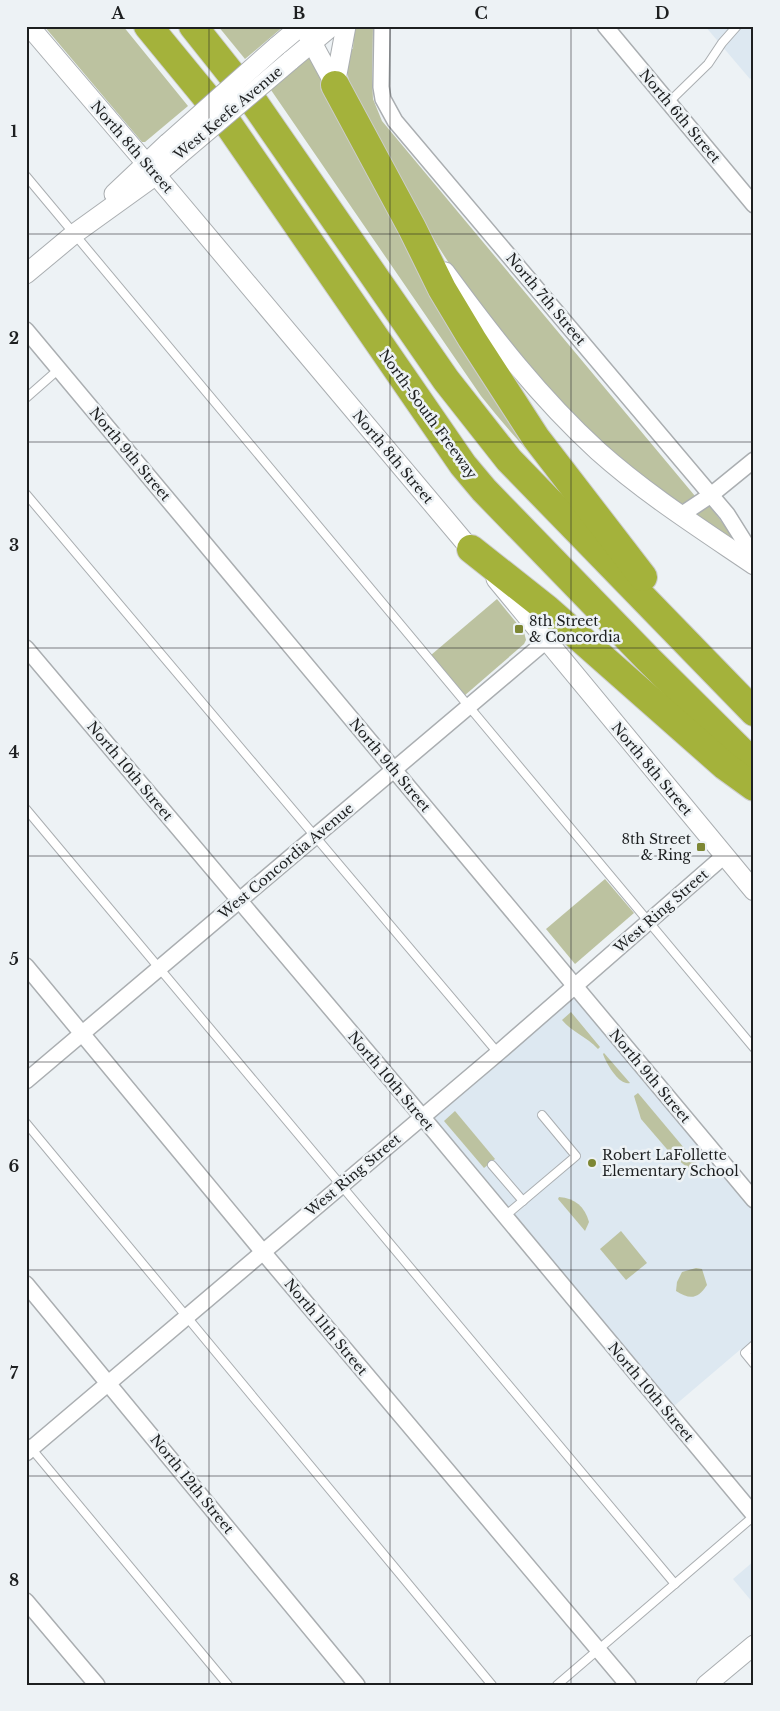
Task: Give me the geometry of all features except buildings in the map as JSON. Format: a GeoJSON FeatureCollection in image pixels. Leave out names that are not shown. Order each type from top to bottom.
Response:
{"type":"FeatureCollection","features":[{"type":"Feature","properties":{"kind":"highway","name":"North-South Freeway"},"geometry":{"type":"LineString","coordinates":[[148,26],[226,122],[463,465],[484,490],[648,659],[754,764]]}},
{"type":"Feature","properties":{"kind":"highway"},"geometry":{"type":"LineString","coordinates":[[193,26],[255,104],[446,380],[493,442],[754,712]]}},
{"type":"Feature","properties":{"kind":"highway"},"geometry":{"type":"LineString","coordinates":[[336,86],[452,306],[536,438],[727,685]]}},
{"type":"Feature","properties":{"kind":"highway"},"geometry":{"type":"LineString","coordinates":[[471,549],[547,609],[725,766],[754,787]]}},
{"type":"Feature","properties":{"kind":"street","name":"North 8th Street"},"geometry":{"type":"LineString","coordinates":[[29,26],[471,549],[754,891]]}},
{"type":"Feature","properties":{"kind":"street","name":"West Keefe Avenue"},"geometry":{"type":"LineString","coordinates":[[174,149],[276,47],[302,26]]}},
{"type":"Feature","properties":{"kind":"street"},"geometry":{"type":"LineString","coordinates":[[302,26],[336,86]]}},
{"type":"Feature","properties":{"kind":"street","name":"West Keefe Avenue"},"geometry":{"type":"LineString","coordinates":[[26,274],[174,149],[290,61],[332,26]]}},
{"type":"Feature","properties":{"kind":"street"},"geometry":{"type":"LineString","coordinates":[[336,86],[346,26]]}},
{"type":"Feature","properties":{"kind":"street","name":"North 7th Street"},"geometry":{"type":"LineString","coordinates":[[382,26],[383,98],[392,117],[727,514],[754,557]]}},
{"type":"Feature","properties":{"kind":"street","name":"North 6th Street"},"geometry":{"type":"LineString","coordinates":[[605,26],[754,205]]}},
{"type":"Feature","properties":{"kind":"street"},"geometry":{"type":"LineString","coordinates":[[412,228],[497,342],[523,374],[561,415],[625,474],[754,565]]}},
{"type":"Feature","properties":{"kind":"street","name":"North 9th Street"},"geometry":{"type":"LineString","coordinates":[[26,330],[754,1200]]}},
{"type":"Feature","properties":{"kind":"street"},"geometry":{"type":"LineString","coordinates":[[681,515],[711,495],[754,460]]}},
{"type":"Feature","properties":{"kind":"street","name":"West Concordia Avenue"},"geometry":{"type":"LineString","coordinates":[[26,1081],[546,641]]}},
{"type":"Feature","properties":{"kind":"street","name":"North 10th Street"},"geometry":{"type":"LineString","coordinates":[[26,648],[422,1117],[754,1516]]}},
{"type":"Feature","properties":{"kind":"street","name":"West Ring Street"},"geometry":{"type":"LineString","coordinates":[[28,1448],[109,1383],[498,1053],[724,856]]}},
{"type":"Feature","properties":{"kind":"street","name":"North 11th Street"},"geometry":{"type":"LineString","coordinates":[[26,966],[263,1252],[628,1685]]}},
{"type":"Feature","properties":{"kind":"street","name":"North 12th Street"},"geometry":{"type":"LineString","coordinates":[[26,1284],[357,1685]]}},
{"type":"Feature","properties":{"kind":"street"},"geometry":{"type":"LineString","coordinates":[[26,1601],[97,1685]]}},
{"type":"Feature","properties":{"kind":"street"},"geometry":{"type":"LineString","coordinates":[[706,1685],[754,1645]]}},
{"type":"Feature","properties":{"kind":"lane"},"geometry":{"type":"LineString","coordinates":[[669,102],[708,64],[722,43],[737,26]]}},
{"type":"Feature","properties":{"kind":"lane"},"geometry":{"type":"LineString","coordinates":[[26,176],[754,1048]]}},
{"type":"Feature","properties":{"kind":"lane"},"geometry":{"type":"LineString","coordinates":[[26,398],[58,369]]}},
{"type":"Feature","properties":{"kind":"lane"},"geometry":{"type":"LineString","coordinates":[[26,494],[498,1053]]}},
{"type":"Feature","properties":{"kind":"lane"},"geometry":{"type":"LineString","coordinates":[[26,809],[674,1584]]}},
{"type":"Feature","properties":{"kind":"lane"},"geometry":{"type":"LineString","coordinates":[[505,1216],[576,1156],[542,1114]]}},
{"type":"Feature","properties":{"kind":"lane"},"geometry":{"type":"LineString","coordinates":[[26,1123],[188,1316],[492,1685]]}},
{"type":"Feature","properties":{"kind":"lane"},"geometry":{"type":"LineString","coordinates":[[492,1165],[523,1201]]}},
{"type":"Feature","properties":{"kind":"lane"},"geometry":{"type":"LineString","coordinates":[[754,1345],[744,1353],[754,1364]]}},
{"type":"Feature","properties":{"kind":"lane"},"geometry":{"type":"LineString","coordinates":[[28,1448],[228,1685]]}},
{"type":"Feature","properties":{"kind":"lane"},"geometry":{"type":"LineString","coordinates":[[557,1685],[754,1516]]}},
{"type":"Feature","properties":{"kind":"shaded area"},"geometry":{"type":"Polygon","coordinates":[[[705,26],[754,26],[754,75],[750,79],[705,26]]]}},
{"type":"Feature","properties":{"kind":"shaded area","name":"Robert LaFollette Elementary School"},"geometry":{"type":"Polygon","coordinates":[[[575,987],[754,1200],[754,1345],[745,1353],[741,1349],[667,1412],[421,1117],[575,987]]]}},
{"type":"Feature","properties":{"kind":"shaded area"},"geometry":{"type":"Polygon","coordinates":[[[754,1561],[754,1604],[733,1579],[754,1561]]]}},
{"type":"Feature","properties":{"kind":"green space"},"geometry":{"type":"Polygon","coordinates":[[[44,26],[123,26],[188,106],[145,142],[142,142],[44,26]]]}},
{"type":"Feature","properties":{"kind":"green space"},"geometry":{"type":"Polygon","coordinates":[[[218,26],[284,26],[245,59],[218,26]]]}},
{"type":"Feature","properties":{"kind":"green space"},"geometry":{"type":"Polygon","coordinates":[[[354,26],[373,26],[373,99],[382,121],[695,496],[692,501],[678,503],[638,474],[587,429],[517,354],[455,272],[400,181],[351,87],[347,73],[347,59],[348,49],[353,49],[354,26]]]}},
{"type":"Feature","properties":{"kind":"green space"},"geometry":{"type":"Polygon","coordinates":[[[306,59],[310,59],[403,233],[564,489],[521,444],[481,396],[271,90],[306,59]]]}},
{"type":"Feature","properties":{"kind":"green space"},"geometry":{"type":"Polygon","coordinates":[[[709,505],[733,539],[697,515],[696,513],[709,505]]]}},
{"type":"Feature","properties":{"kind":"green space"},"geometry":{"type":"Polygon","coordinates":[[[497,599],[524,632],[526,640],[524,644],[464,696],[431,655],[497,599]]]}},
{"type":"Feature","properties":{"kind":"green space"},"geometry":{"type":"Polygon","coordinates":[[[605,879],[634,913],[575,964],[546,929],[605,879]]]}},
{"type":"Feature","properties":{"kind":"green space"},"geometry":{"type":"Polygon","coordinates":[[[571,1012],[600,1047],[598,1049],[562,1020],[571,1012]]]}},
{"type":"Feature","properties":{"kind":"green space"},"geometry":{"type":"Polygon","coordinates":[[[604,1053],[630,1083],[617,1078],[610,1068],[604,1053]]]}},
{"type":"Feature","properties":{"kind":"green space"},"geometry":{"type":"Polygon","coordinates":[[[638,1093],[699,1168],[688,1168],[672,1155],[641,1119],[634,1096],[638,1093]]]}},
{"type":"Feature","properties":{"kind":"green space"},"geometry":{"type":"Polygon","coordinates":[[[455,1111],[495,1159],[484,1168],[444,1121],[455,1111]]]}},
{"type":"Feature","properties":{"kind":"green space"},"geometry":{"type":"Polygon","coordinates":[[[559,1197],[570,1199],[582,1208],[589,1222],[585,1231],[558,1199],[559,1197]]]}},
{"type":"Feature","properties":{"kind":"green space"},"geometry":{"type":"Polygon","coordinates":[[[621,1231],[647,1263],[626,1280],[600,1249],[621,1231]]]}},
{"type":"Feature","properties":{"kind":"green space"},"geometry":{"type":"Polygon","coordinates":[[[696,1268],[702,1269],[707,1285],[704,1290],[693,1297],[685,1296],[676,1291],[677,1282],[682,1272],[696,1268]]]}},
{"type":"Feature","properties":{"kind":"place","name":"8th Street & Concordia"},"geometry":{"type":"Point","coordinates":[519,629]}},
{"type":"Feature","properties":{"kind":"place","name":"8th Street & Ring"},"geometry":{"type":"Point","coordinates":[701,847]}},
{"type":"Feature","properties":{"kind":"place","name":"Robert LaFollette Elementary School"},"geometry":{"type":"Point","coordinates":[592,1163]}}]}
